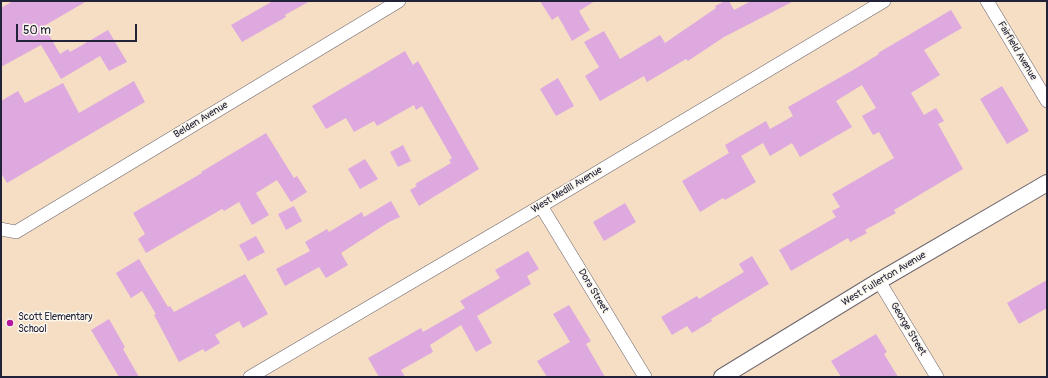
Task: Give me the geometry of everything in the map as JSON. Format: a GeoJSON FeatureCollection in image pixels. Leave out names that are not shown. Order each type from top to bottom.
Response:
{"type":"FeatureCollection","features":[{"type":"Feature","properties":{"kind":"street","name":"Belden Avenue"},"geometry":{"type":"LineString","coordinates":[[1,229],[16,232],[399,1]]}},
{"type":"Feature","properties":{"kind":"street","name":"West Medill Avenue"},"geometry":{"type":"LineString","coordinates":[[250,377],[541,206],[884,1]]}},
{"type":"Feature","properties":{"kind":"street","name":"Fairfield Avenue"},"geometry":{"type":"LineString","coordinates":[[987,1],[1047,101]]}},
{"type":"Feature","properties":{"kind":"street","name":"West Fullerton Avenue"},"geometry":{"type":"LineString","coordinates":[[722,377],[879,281],[1047,183]]}},
{"type":"Feature","properties":{"kind":"street","name":"Dora Street"},"geometry":{"type":"LineString","coordinates":[[541,206],[645,377]]}},
{"type":"Feature","properties":{"kind":"street","name":"George Street"},"geometry":{"type":"LineString","coordinates":[[879,281],[937,377]]}},
{"type":"Feature","properties":{"kind":"building"},"geometry":{"type":"Polygon","coordinates":[[[13,1],[87,1],[44,26],[60,54],[68,49],[70,52],[108,30],[127,62],[109,71],[100,56],[61,79],[41,45],[1,67],[1,8],[13,1]]]}},
{"type":"Feature","properties":{"kind":"building"},"geometry":{"type":"Polygon","coordinates":[[[273,1],[310,1],[285,15],[286,17],[242,42],[231,25],[273,1]]]}},
{"type":"Feature","properties":{"kind":"building"},"geometry":{"type":"Polygon","coordinates":[[[540,1],[595,1],[579,11],[590,30],[572,41],[558,16],[552,20],[540,1]]]}},
{"type":"Feature","properties":{"kind":"building"},"geometry":{"type":"Polygon","coordinates":[[[725,1],[729,1],[734,10],[751,1],[794,1],[724,37],[688,61],[686,59],[647,82],[644,76],[600,101],[585,76],[599,67],[584,42],[604,31],[620,59],[660,35],[665,43],[716,8],[715,6],[725,1]]]}},
{"type":"Feature","properties":{"kind":"building"},"geometry":{"type":"Polygon","coordinates":[[[951,10],[962,28],[924,50],[940,75],[911,93],[924,115],[936,108],[944,121],[938,124],[963,169],[894,210],[896,213],[865,230],[867,233],[850,242],[848,238],[791,271],[779,250],[836,217],[832,211],[840,207],[832,194],[894,158],[879,132],[873,135],[862,116],[876,108],[862,85],[836,101],[852,127],[800,157],[792,143],[770,156],[763,143],[741,156],[756,182],[725,200],[723,198],[700,212],[682,181],[729,153],[725,145],[766,121],[770,129],[793,116],[788,107],[853,70],[879,54],[878,53],[951,10]]]}},
{"type":"Feature","properties":{"kind":"building"},"geometry":{"type":"Polygon","coordinates":[[[405,51],[413,65],[418,61],[479,169],[419,206],[410,190],[417,186],[415,184],[451,163],[449,160],[452,158],[422,106],[416,110],[414,105],[377,126],[374,121],[354,132],[346,118],[326,129],[312,106],[405,51]]]}},
{"type":"Feature","properties":{"kind":"building"},"geometry":{"type":"Polygon","coordinates":[[[558,78],[574,106],[556,116],[540,89],[558,78]]]}},
{"type":"Feature","properties":{"kind":"building"},"geometry":{"type":"Polygon","coordinates":[[[134,81],[145,102],[7,183],[1,173],[1,101],[18,91],[25,103],[63,83],[79,113],[134,81]]]}},
{"type":"Feature","properties":{"kind":"building"},"geometry":{"type":"Polygon","coordinates":[[[1002,86],[1029,131],[1007,144],[980,99],[1002,86]]]}},
{"type":"Feature","properties":{"kind":"building"},"geometry":{"type":"Polygon","coordinates":[[[266,133],[294,178],[297,176],[307,192],[291,202],[277,180],[256,193],[269,215],[252,225],[239,202],[224,211],[222,209],[146,253],[138,239],[145,234],[133,213],[202,173],[201,172],[266,133]]]}},
{"type":"Feature","properties":{"kind":"building"},"geometry":{"type":"Polygon","coordinates":[[[403,145],[411,161],[398,167],[390,152],[403,145]]]}},
{"type":"Feature","properties":{"kind":"building"},"geometry":{"type":"Polygon","coordinates":[[[365,159],[378,179],[360,189],[348,169],[365,159]]]}},
{"type":"Feature","properties":{"kind":"building"},"geometry":{"type":"Polygon","coordinates":[[[391,201],[400,217],[389,222],[341,253],[348,265],[326,278],[319,267],[285,286],[276,269],[310,251],[305,242],[327,229],[329,232],[362,212],[364,217],[391,201]]]}},
{"type":"Feature","properties":{"kind":"building"},"geometry":{"type":"Polygon","coordinates":[[[625,203],[636,222],[604,241],[593,222],[625,203]]]}},
{"type":"Feature","properties":{"kind":"building"},"geometry":{"type":"Polygon","coordinates":[[[294,206],[302,221],[286,230],[278,214],[294,206]]]}},
{"type":"Feature","properties":{"kind":"building"},"geometry":{"type":"Polygon","coordinates":[[[256,236],[265,252],[248,261],[239,245],[256,236]]]}},
{"type":"Feature","properties":{"kind":"building"},"geometry":{"type":"Polygon","coordinates":[[[528,251],[539,269],[527,276],[531,284],[477,316],[492,343],[476,352],[461,325],[430,345],[433,352],[401,370],[405,377],[379,377],[368,358],[421,328],[423,332],[465,308],[460,301],[500,278],[495,270],[528,251]]]}},
{"type":"Feature","properties":{"kind":"building"},"geometry":{"type":"Polygon","coordinates":[[[752,256],[769,284],[711,319],[712,321],[692,333],[687,326],[672,335],[661,317],[697,296],[699,299],[744,272],[739,264],[752,256]]]}},
{"type":"Feature","properties":{"kind":"building"},"geometry":{"type":"Polygon","coordinates":[[[139,259],[168,307],[170,306],[174,312],[245,274],[268,314],[243,328],[239,321],[215,335],[220,343],[205,352],[203,349],[179,362],[154,315],[156,314],[142,291],[131,298],[116,273],[139,259]]]}},
{"type":"Feature","properties":{"kind":"building"},"geometry":{"type":"Polygon","coordinates":[[[1047,280],[1047,308],[1019,324],[1007,303],[1047,280]]]}},
{"type":"Feature","properties":{"kind":"building"},"geometry":{"type":"Polygon","coordinates":[[[569,305],[591,341],[586,344],[605,377],[547,377],[537,361],[570,342],[553,314],[569,305]]]}},
{"type":"Feature","properties":{"kind":"building"},"geometry":{"type":"Polygon","coordinates":[[[109,319],[125,347],[123,349],[139,377],[119,377],[91,330],[109,319]]]}},
{"type":"Feature","properties":{"kind":"building"},"geometry":{"type":"Polygon","coordinates":[[[876,334],[887,352],[884,354],[898,377],[841,377],[831,361],[876,334]]]}},
{"type":"Feature","properties":{"kind":"place","name":"Scott Elementary School"},"geometry":{"type":"Point","coordinates":[10,323]}}]}
